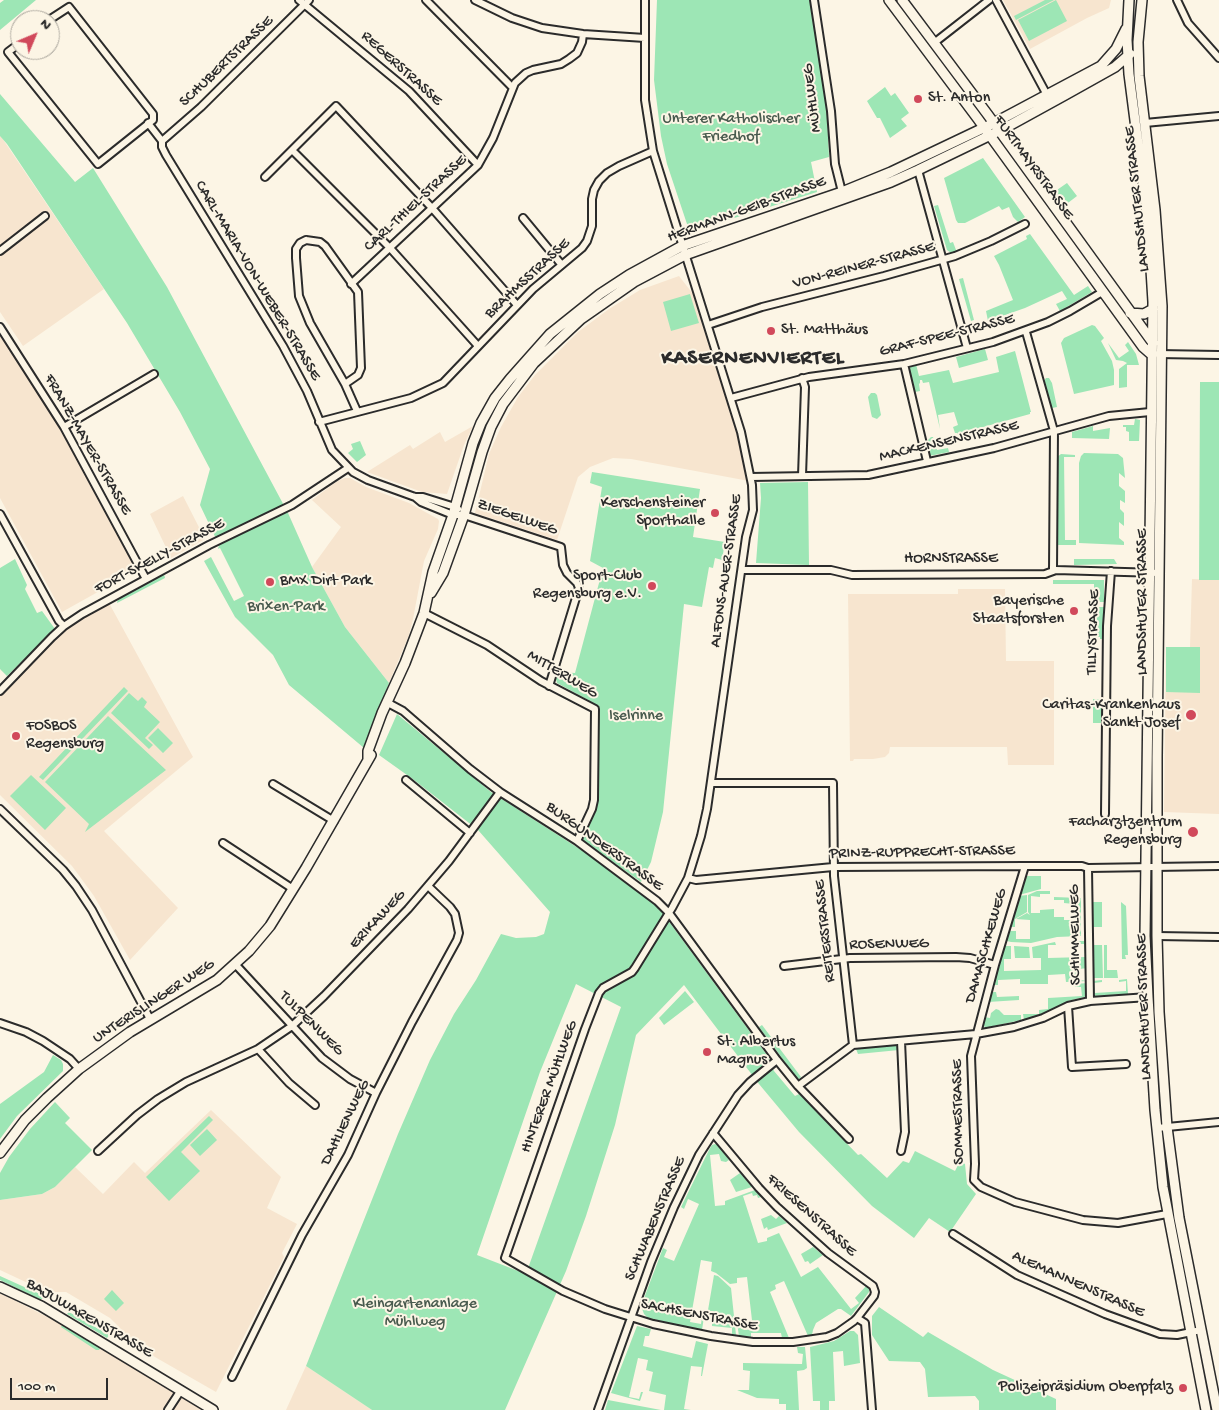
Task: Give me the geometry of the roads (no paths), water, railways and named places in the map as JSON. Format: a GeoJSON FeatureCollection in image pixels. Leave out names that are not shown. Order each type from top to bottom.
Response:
{"type":"FeatureCollection","features":[{"type":"Feature","properties":{"kind":"main road","name":"FURTMAYRSTRASSE"},"geometry":{"type":"LineString","coordinates":[[889,0],[987,131],[1143,347],[1151,354]]}},
{"type":"Feature","properties":{"kind":"main road","name":"FURTMAYRSTRASSE"},"geometry":{"type":"LineString","coordinates":[[902,0],[1161,354]]}},
{"type":"Feature","properties":{"kind":"main road","name":"LANDSHUTER STRASSE"},"geometry":{"type":"LineString","coordinates":[[1129,0],[1127,25],[1129,74],[1148,221],[1153,309],[1150,412],[1154,572],[1157,936],[1162,1127],[1158,1151],[1167,1214],[1206,1410]]}},
{"type":"Feature","properties":{"kind":"main road","name":"LANDSHUTER STRASSE"},"geometry":{"type":"LineString","coordinates":[[1142,0],[1138,42],[1139,76],[1162,290],[1145,936],[1148,997],[1162,1127],[1217,1410]]}},
{"type":"Feature","properties":{"kind":"main road","name":"HERMANN-GEIB-STRASSE"},"geometry":{"type":"LineString","coordinates":[[996,127],[1047,95],[1101,66],[1116,49],[1127,25]]}},
{"type":"Feature","properties":{"kind":"main road","name":"HERMANN-GEIB-STRASSE"},"geometry":{"type":"LineString","coordinates":[[388,703],[424,613],[433,572],[481,423],[495,398],[526,359],[550,334],[600,294],[629,275],[684,250],[842,192],[996,127],[1115,67],[1128,56],[1138,42]]}},
{"type":"Feature","properties":{"kind":"main road"},"geometry":{"type":"LineString","coordinates":[[1115,67],[1129,74]]}},
{"type":"Feature","properties":{"kind":"main road","name":"HERMANN-GEIB-STRASSE"},"geometry":{"type":"LineString","coordinates":[[428,600],[443,573],[464,515],[482,452],[491,427],[503,404],[534,363],[581,319],[606,300],[684,250],[891,182],[918,170],[987,131]]}},
{"type":"Feature","properties":{"kind":"main road"},"geometry":{"type":"LineString","coordinates":[[1130,313],[1144,314],[1153,309]]}},
{"type":"Feature","properties":{"kind":"main road","name":"UNTERISLINGER WEG"},"geometry":{"type":"LineString","coordinates":[[0,1153],[30,1115],[80,1068],[150,1019],[206,988],[236,965],[265,932],[293,890],[373,753],[387,715],[388,703]]}},
{"type":"Feature","properties":{"kind":"main road","name":"BAJUWARENSTRASSE"},"geometry":{"type":"LineString","coordinates":[[0,1287],[41,1306],[214,1410]]}},
{"type":"Feature","properties":{"kind":"street","name":"REGERSTRASSE"},"geometry":{"type":"LineString","coordinates":[[299,0],[307,3],[409,91],[478,165]]}},
{"type":"Feature","properties":{"kind":"street"},"geometry":{"type":"LineString","coordinates":[[426,0],[512,87],[526,73],[561,64],[569,59],[577,53],[583,34]]}},
{"type":"Feature","properties":{"kind":"street"},"geometry":{"type":"LineString","coordinates":[[475,0],[526,23],[561,31],[645,38]]}},
{"type":"Feature","properties":{"kind":"street","name":"ALFONS-AUER-STRASSE"},"geometry":{"type":"LineString","coordinates":[[645,0],[645,100],[653,151],[731,398],[741,432],[754,493],[753,510],[746,537],[711,783],[701,836],[688,878],[669,913]]}},
{"type":"Feature","properties":{"kind":"street","name":"MÜHLWEG"},"geometry":{"type":"LineString","coordinates":[[814,0],[831,111],[834,164],[842,192]]}},
{"type":"Feature","properties":{"kind":"street"},"geometry":{"type":"LineString","coordinates":[[934,43],[989,0]]}},
{"type":"Feature","properties":{"kind":"street"},"geometry":{"type":"LineString","coordinates":[[996,0],[1047,95]]}},
{"type":"Feature","properties":{"kind":"street"},"geometry":{"type":"LineString","coordinates":[[1177,0],[1188,23],[1219,58]]}},
{"type":"Feature","properties":{"kind":"street","name":"SCHUBERTSTRASSE"},"geometry":{"type":"LineString","coordinates":[[162,141],[202,106],[307,3]]}},
{"type":"Feature","properties":{"kind":"street","name":"CARL-MARIA-VON-WEBER-STRASSE"},"geometry":{"type":"LineString","coordinates":[[60,12],[68,7],[153,114],[153,120],[148,123],[162,141],[162,147],[166,155],[279,340],[307,391],[332,450],[356,474],[415,497],[423,497],[454,511]]}},
{"type":"Feature","properties":{"kind":"street"},"geometry":{"type":"LineString","coordinates":[[14,60],[98,164],[148,123]]}},
{"type":"Feature","properties":{"kind":"street","name":"CARL-THIEL-STRASSE"},"geometry":{"type":"LineString","coordinates":[[351,284],[478,165],[493,138],[512,87]]}},
{"type":"Feature","properties":{"kind":"street"},"geometry":{"type":"LineString","coordinates":[[265,177],[336,106],[432,208],[517,305]]}},
{"type":"Feature","properties":{"kind":"street"},"geometry":{"type":"LineString","coordinates":[[1145,124],[1219,116]]}},
{"type":"Feature","properties":{"kind":"street"},"geometry":{"type":"LineString","coordinates":[[292,150],[390,248],[478,346]]}},
{"type":"Feature","properties":{"kind":"street","name":"BRAHMSSTRASSE"},"geometry":{"type":"LineString","coordinates":[[319,422],[412,398],[435,387],[450,376],[517,305],[561,264],[582,248],[587,241],[592,226],[594,190],[607,172],[653,151]]}},
{"type":"Feature","properties":{"kind":"street"},"geometry":{"type":"LineString","coordinates":[[918,170],[967,348]]}},
{"type":"Feature","properties":{"kind":"street"},"geometry":{"type":"LineString","coordinates":[[0,252],[45,216]]}},
{"type":"Feature","properties":{"kind":"street"},"geometry":{"type":"LineString","coordinates":[[522,218],[561,264]]}},
{"type":"Feature","properties":{"kind":"street","name":"VON-REINER-STRASSE"},"geometry":{"type":"LineString","coordinates":[[708,325],[762,307],[942,260],[991,241],[1025,224]]}},
{"type":"Feature","properties":{"kind":"street"},"geometry":{"type":"LineString","coordinates":[[345,384],[358,374],[361,368],[358,292],[325,246],[320,242],[306,240],[300,243],[296,249],[299,296],[310,323],[345,384],[357,411]]}},
{"type":"Feature","properties":{"kind":"street","name":"GRAF-SPEE-STRASSE"},"geometry":{"type":"LineString","coordinates":[[731,398],[802,378],[904,364],[1026,332],[1070,311],[1104,291]]}},
{"type":"Feature","properties":{"kind":"street","name":"FRANZ-MAYER-STRASSE"},"geometry":{"type":"LineString","coordinates":[[0,327],[64,427],[146,579]]}},
{"type":"Feature","properties":{"kind":"street"},"geometry":{"type":"LineString","coordinates":[[1026,332],[1054,431],[1053,570]]}},
{"type":"Feature","properties":{"kind":"street"},"geometry":{"type":"LineString","coordinates":[[1151,354],[1219,354]]}},
{"type":"Feature","properties":{"kind":"street"},"geometry":{"type":"LineString","coordinates":[[904,364],[927,461]]}},
{"type":"Feature","properties":{"kind":"street"},"geometry":{"type":"LineString","coordinates":[[64,427],[154,374]]}},
{"type":"Feature","properties":{"kind":"street"},"geometry":{"type":"LineString","coordinates":[[802,378],[805,386],[802,476]]}},
{"type":"Feature","properties":{"kind":"street","name":"MACKENSENSTRASSE"},"geometry":{"type":"LineString","coordinates":[[751,477],[858,476],[999,446],[1109,416],[1150,412]]}},
{"type":"Feature","properties":{"kind":"street","name":"FORT-SKELLY-STRASSE"},"geometry":{"type":"LineString","coordinates":[[0,691],[64,626],[82,614],[209,544],[292,505],[348,468]]}},
{"type":"Feature","properties":{"kind":"street"},"geometry":{"type":"LineString","coordinates":[[454,511],[464,515]]}},
{"type":"Feature","properties":{"kind":"street"},"geometry":{"type":"LineString","coordinates":[[0,514],[59,621],[64,626]]}},
{"type":"Feature","properties":{"kind":"street","name":"ZIEGELWEG"},"geometry":{"type":"LineString","coordinates":[[464,515],[561,547],[563,566],[567,573],[578,583],[579,588],[549,686]]}},
{"type":"Feature","properties":{"kind":"street","name":"HORNSTRASSE"},"geometry":{"type":"LineString","coordinates":[[742,570],[831,570],[852,575],[1048,574],[1053,570],[1154,572]]}},
{"type":"Feature","properties":{"kind":"street","name":"TILLYSTRASSE"},"geometry":{"type":"LineString","coordinates":[[1105,814],[1107,626],[1111,570]]}},
{"type":"Feature","properties":{"kind":"street","name":"MITTERWEG"},"geometry":{"type":"LineString","coordinates":[[424,613],[496,650],[549,686],[595,709],[594,800],[592,809],[577,841]]}},
{"type":"Feature","properties":{"kind":"street","name":"BURGUNDERSTRASSE"},"geometry":{"type":"LineString","coordinates":[[388,703],[403,711],[470,769],[500,792],[577,841],[646,892],[669,913],[777,1060],[798,1086],[849,1139]]}},
{"type":"Feature","properties":{"kind":"street"},"geometry":{"type":"LineString","coordinates":[[406,780],[470,833]]}},
{"type":"Feature","properties":{"kind":"street","name":"REITERSTRASSE"},"geometry":{"type":"LineString","coordinates":[[711,783],[833,783],[834,867],[853,1045]]}},
{"type":"Feature","properties":{"kind":"street"},"geometry":{"type":"LineString","coordinates":[[273,784],[334,821]]}},
{"type":"Feature","properties":{"kind":"street","name":"ERIKAWEG"},"geometry":{"type":"LineString","coordinates":[[98,1151],[137,1115],[173,1090],[258,1049],[292,1026],[350,970],[428,886],[500,792]]}},
{"type":"Feature","properties":{"kind":"street"},"geometry":{"type":"LineString","coordinates":[[0,810],[76,886],[92,910],[150,1019]]}},
{"type":"Feature","properties":{"kind":"street"},"geometry":{"type":"LineString","coordinates":[[224,843],[293,890]]}},
{"type":"Feature","properties":{"kind":"street","name":"DAMASCHKEWEG"},"geometry":{"type":"LineString","coordinates":[[976,1034],[1025,866]]}},
{"type":"Feature","properties":{"kind":"street","name":"PRINZ-RUPPRECHT-STRASSE"},"geometry":{"type":"LineString","coordinates":[[688,878],[696,880],[834,867],[1082,866],[1088,868],[1157,868],[1219,866]]}},
{"type":"Feature","properties":{"kind":"street","name":"SCHIMMELWEG"},"geometry":{"type":"LineString","coordinates":[[1088,868],[1090,1001]]}},
{"type":"Feature","properties":{"kind":"street","name":"DAHLIENWEG"},"geometry":{"type":"LineString","coordinates":[[232,1377],[302,1235],[348,1155],[376,1093],[457,940],[459,933],[455,914],[428,886]]}},
{"type":"Feature","properties":{"kind":"street","name":"HINTERER MÜHLWEG"},"geometry":{"type":"LineString","coordinates":[[537,1278],[508,1261],[505,1256],[585,1029],[603,988],[632,972],[669,913]]}},
{"type":"Feature","properties":{"kind":"street"},"geometry":{"type":"LineString","coordinates":[[1157,936],[1219,937]]}},
{"type":"Feature","properties":{"kind":"street","name":"ROSENWEG"},"geometry":{"type":"LineString","coordinates":[[784,966],[843,959],[956,958],[970,958],[995,965]]}},
{"type":"Feature","properties":{"kind":"street","name":"TULPENWEG"},"geometry":{"type":"LineString","coordinates":[[236,965],[322,1058],[350,1079],[376,1093]]}},
{"type":"Feature","properties":{"kind":"street"},"geometry":{"type":"LineString","coordinates":[[798,1086],[853,1045],[976,1034],[1029,1022],[1068,1006],[1090,1001],[1148,997]]}},
{"type":"Feature","properties":{"kind":"street"},"geometry":{"type":"LineString","coordinates":[[1068,1006],[1072,1068],[1126,1064]]}},
{"type":"Feature","properties":{"kind":"street"},"geometry":{"type":"LineString","coordinates":[[0,1023],[26,1032],[44,1041],[80,1068]]}},
{"type":"Feature","properties":{"kind":"street","name":"SOMMESTRASSE"},"geometry":{"type":"LineString","coordinates":[[976,1034],[971,1056],[974,1180],[980,1187],[1032,1207],[1092,1221],[1118,1223],[1167,1214]]}},
{"type":"Feature","properties":{"kind":"street"},"geometry":{"type":"LineString","coordinates":[[901,1040],[905,1132],[901,1151]]}},
{"type":"Feature","properties":{"kind":"street"},"geometry":{"type":"LineString","coordinates":[[258,1049],[289,1083],[315,1105]]}},
{"type":"Feature","properties":{"kind":"street","name":"SCHWABENSTRASSE"},"geometry":{"type":"LineString","coordinates":[[598,1410],[650,1262],[699,1155],[738,1095],[750,1082],[777,1060]]}},
{"type":"Feature","properties":{"kind":"street"},"geometry":{"type":"LineString","coordinates":[[1162,1127],[1219,1122]]}},
{"type":"Feature","properties":{"kind":"street","name":"FRIESENSTRASSE"},"geometry":{"type":"LineString","coordinates":[[713,1133],[777,1207],[828,1253],[873,1286],[875,1292],[857,1318]]}},
{"type":"Feature","properties":{"kind":"street","name":"ALEMANNENSTRASSE"},"geometry":{"type":"LineString","coordinates":[[953,1234],[1002,1267],[1079,1303],[1160,1334],[1177,1335],[1201,1330]]}},
{"type":"Feature","properties":{"kind":"street","name":"SACHSENSTRASSE"},"geometry":{"type":"LineString","coordinates":[[537,1278],[585,1301],[630,1318],[676,1329],[753,1342],[784,1343],[827,1337],[846,1327],[857,1318]]}},
{"type":"Feature","properties":{"kind":"street"},"geometry":{"type":"LineString","coordinates":[[857,1318],[864,1323],[872,1410]]}},
{"type":"Feature","properties":{"kind":"street"},"geometry":{"type":"LineString","coordinates":[[168,1410],[181,1390]]}},
{"type":"Feature","properties":{"kind":"place","name":"St. Anton"},"geometry":{"type":"Point","coordinates":[918,99]}},
{"type":"Feature","properties":{"kind":"place","name":"St. Matthäus"},"geometry":{"type":"Point","coordinates":[771,331]}},
{"type":"Feature","properties":{"kind":"place","name":"Kerschensteiner Sporthalle"},"geometry":{"type":"Point","coordinates":[715,513]}},
{"type":"Feature","properties":{"kind":"place","name":"BMX Dirt Park"},"geometry":{"type":"Point","coordinates":[270,582]}},
{"type":"Feature","properties":{"kind":"place","name":"Sport-Club Regensburg e.V."},"geometry":{"type":"Point","coordinates":[652,586]}},
{"type":"Feature","properties":{"kind":"place","name":"Bayerische Staatsforsten"},"geometry":{"type":"Point","coordinates":[1074,611]}},
{"type":"Feature","properties":{"kind":"place","name":"Caritas-Krankenhaus Sankt Josef"},"geometry":{"type":"Point","coordinates":[1191,715]}},
{"type":"Feature","properties":{"kind":"place","name":"FOSBOS Regensburg"},"geometry":{"type":"Point","coordinates":[16,736]}},
{"type":"Feature","properties":{"kind":"place","name":"Facharztzentrum Regensburg"},"geometry":{"type":"Point","coordinates":[1193,832]}},
{"type":"Feature","properties":{"kind":"place","name":"St. Albertus Magnus"},"geometry":{"type":"Point","coordinates":[707,1052]}},
{"type":"Feature","properties":{"kind":"place","name":"Polizeipräsidium Oberpfalz"},"geometry":{"type":"Point","coordinates":[1183,1388]}},
{"type":"Feature","properties":{"kind":"district","name":"KASERNENVIERTEL"},"geometry":{"type":"Point","coordinates":[753,360]}},
{"type":"Feature","properties":{"kind":"park label","name":"Unterer Katholischer Friedhof"},"geometry":{"type":"Point","coordinates":[731,129]}},
{"type":"Feature","properties":{"kind":"park label","name":"Brixen-Park"},"geometry":{"type":"Point","coordinates":[286,608]}},
{"type":"Feature","properties":{"kind":"park label","name":"Iselrinne"},"geometry":{"type":"Point","coordinates":[636,717]}},
{"type":"Feature","properties":{"kind":"park label","name":"Kleingartenanlage Mühlweg"},"geometry":{"type":"Point","coordinates":[415,1314]}}]}
